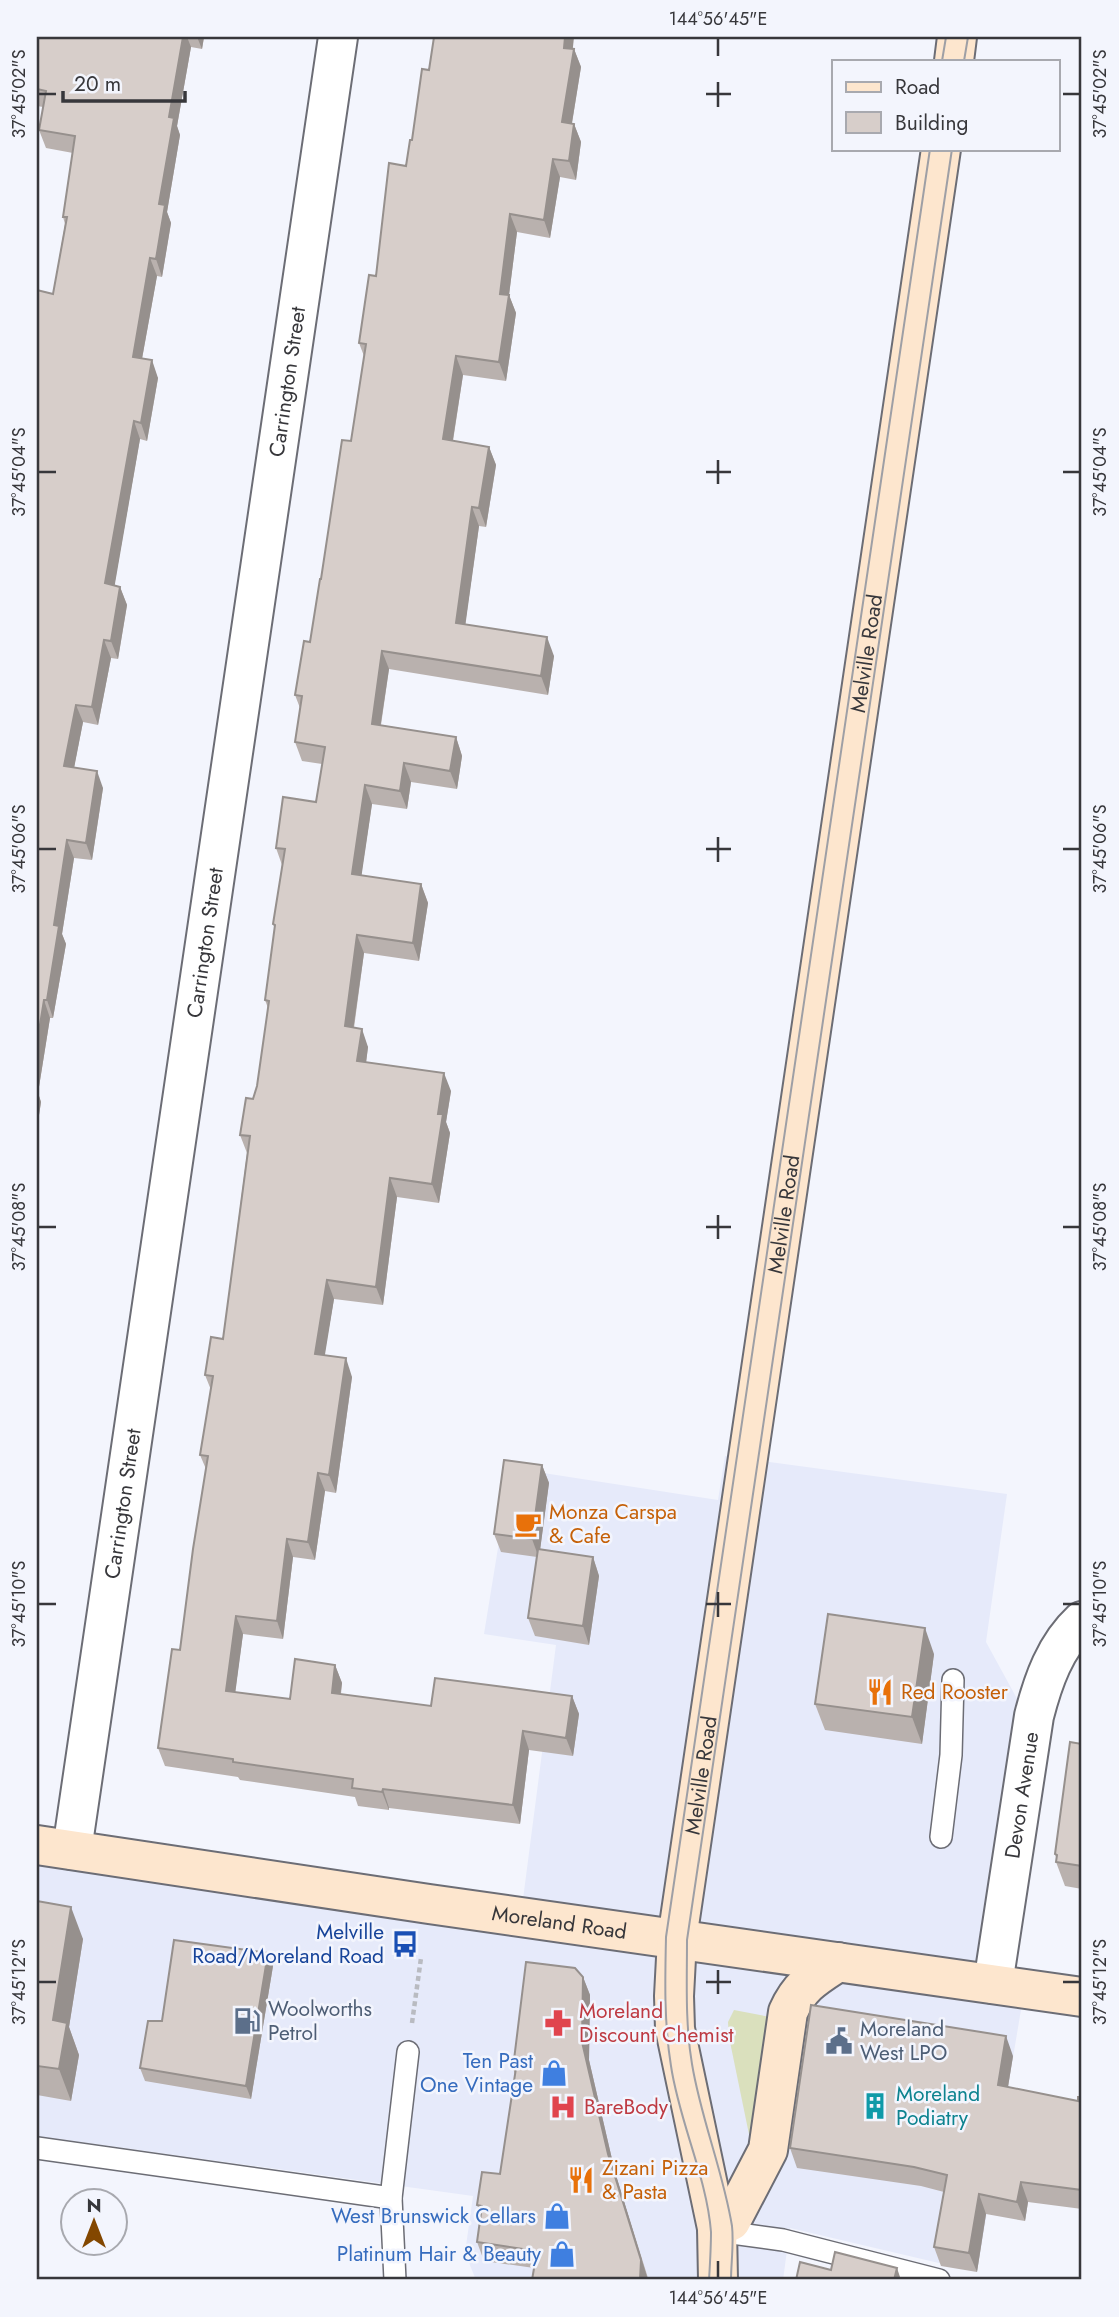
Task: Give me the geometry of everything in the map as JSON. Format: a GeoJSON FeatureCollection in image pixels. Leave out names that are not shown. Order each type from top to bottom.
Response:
{"type":"FeatureCollection","features":[{"type":"Feature","properties":{"kind":"main road"},"geometry":{"type":"LineString","coordinates":[[954,60],[957,37]]}},
{"type":"Feature","properties":{"kind":"main road","name":"Melville Road"},"geometry":{"type":"LineString","coordinates":[[718,2280],[717,2228],[676,2029],[674,1996],[677,1939],[941,150]]}},
{"type":"Feature","properties":{"kind":"main road","name":"Moreland Road"},"geometry":{"type":"LineString","coordinates":[[54,1847],[442,1906],[1082,1997]]}},
{"type":"Feature","properties":{"kind":"main road"},"geometry":{"type":"LineString","coordinates":[[717,2228],[730,2221],[768,2150],[788,2012],[794,1998],[805,1984],[838,1962]]}},
{"type":"Feature","properties":{"kind":"street","name":"Carrington Street"},"geometry":{"type":"LineString","coordinates":[[54,1847],[338,37]]}},
{"type":"Feature","properties":{"kind":"street","name":"Devon Avenue"},"geometry":{"type":"LineString","coordinates":[[993,1984],[1034,1716],[1042,1685],[1055,1656],[1082,1620]]}},
{"type":"Feature","properties":{"kind":"lane"},"geometry":{"type":"LineString","coordinates":[[942,1838],[951,1755],[953,1680]]}},
{"type":"Feature","properties":{"kind":"lane"},"geometry":{"type":"LineString","coordinates":[[395,2280],[391,2198],[408,2052]]}},
{"type":"Feature","properties":{"kind":"lane"},"geometry":{"type":"LineString","coordinates":[[37,2148],[391,2198]]}},
{"type":"Feature","properties":{"kind":"lane"},"geometry":{"type":"LineString","coordinates":[[717,2228],[732,2233],[783,2240],[939,2280]]}},
{"type":"Feature","properties":{"kind":"path"},"geometry":{"type":"LineString","coordinates":[[408,2052],[421,1958]]}},
{"type":"Feature","properties":{"kind":"shaded area"},"geometry":{"type":"Polygon","coordinates":[[[725,1456],[1007,1494],[986,1642],[1038,1737],[1002,1970],[1027,1974],[977,2272],[790,2228],[783,2280],[476,2280],[465,2253],[473,2196],[37,2136],[37,1858],[519,1930],[556,1645],[484,1634],[511,1468],[718,1500],[725,1456]]]}},
{"type":"Feature","properties":{"kind":"green space"},"geometry":{"type":"Polygon","coordinates":[[[734,2010],[775,2018],[751,2144],[729,2037],[728,2022],[734,2010]]]}},
{"type":"Feature","properties":{"kind":"building"},"geometry":{"type":"Polygon","coordinates":[[[37,37],[183,37],[169,117],[174,118],[159,204],[165,205],[156,259],[150,258],[133,357],[152,360],[141,423],[134,421],[105,583],[120,587],[111,641],[104,640],[92,707],[76,705],[64,766],[97,771],[86,843],[67,840],[54,925],[59,926],[37,1043],[37,290],[53,294],[67,217],[63,217],[75,136],[39,130],[46,91],[37,89],[37,37]]]}},
{"type":"Feature","properties":{"kind":"building"},"geometry":{"type":"Polygon","coordinates":[[[434,37],[565,37],[564,48],[574,49],[562,122],[574,124],[569,161],[553,159],[544,220],[510,214],[500,294],[509,295],[499,362],[456,356],[443,439],[489,447],[479,508],[472,507],[456,623],[547,637],[541,676],[382,651],[372,724],[456,737],[450,771],[404,763],[400,791],[365,785],[352,874],[421,884],[413,943],[357,935],[345,1026],[362,1029],[357,1061],[444,1073],[438,1114],[443,1114],[432,1184],[390,1178],[376,1287],[327,1280],[315,1354],[346,1358],[329,1475],[318,1473],[308,1542],[287,1539],[277,1621],[236,1616],[226,1691],[290,1699],[295,1659],[335,1665],[332,1693],[431,1706],[435,1678],[572,1696],[566,1738],[523,1731],[513,1805],[383,1789],[382,1792],[352,1788],[353,1779],[158,1748],[172,1649],[180,1650],[208,1456],[200,1455],[213,1376],[205,1375],[211,1337],[223,1339],[250,1136],[240,1135],[246,1098],[253,1099],[257,1086],[269,1001],[265,1000],[273,924],[285,849],[276,848],[283,797],[316,802],[325,747],[295,742],[302,696],[295,695],[304,641],[310,642],[342,440],[351,441],[366,344],[359,343],[369,275],[376,276],[389,163],[406,166],[422,69],[429,70],[434,37]]]}},
{"type":"Feature","properties":{"kind":"building"},"geometry":{"type":"Polygon","coordinates":[[[504,1460],[542,1465],[532,1539],[494,1534],[504,1460]]]}},
{"type":"Feature","properties":{"kind":"building"},"geometry":{"type":"Polygon","coordinates":[[[538,1549],[593,1557],[583,1626],[528,1618],[538,1549]]]}},
{"type":"Feature","properties":{"kind":"building","name":"Red Rooster"},"geometry":{"type":"Polygon","coordinates":[[[828,1614],[925,1628],[912,1717],[815,1704],[828,1614]]]}},
{"type":"Feature","properties":{"kind":"building"},"geometry":{"type":"Polygon","coordinates":[[[1070,1742],[1082,1744],[1082,1866],[1056,1862],[1055,1854],[1070,1742]]]}},
{"type":"Feature","properties":{"kind":"building"},"geometry":{"type":"Polygon","coordinates":[[[37,1901],[71,1907],[53,2020],[67,2023],[59,2069],[37,2066],[37,1901]]]}},
{"type":"Feature","properties":{"kind":"building"},"geometry":{"type":"Polygon","coordinates":[[[174,1940],[268,1953],[246,2086],[140,2068],[148,2021],[162,2021],[174,1940]]]}},
{"type":"Feature","properties":{"kind":"building"},"geometry":{"type":"Polygon","coordinates":[[[526,1962],[575,1968],[583,1977],[582,2042],[608,2154],[641,2260],[640,2280],[532,2280],[537,2251],[477,2242],[482,2206],[477,2205],[482,2172],[500,2174],[516,2068],[513,2068],[526,1962]]]}},
{"type":"Feature","properties":{"kind":"building"},"geometry":{"type":"Polygon","coordinates":[[[811,2005],[1006,2036],[998,2085],[1078,2101],[1078,2097],[1082,2097],[1082,2190],[1021,2182],[1017,2202],[979,2194],[969,2253],[934,2247],[947,2175],[914,2167],[790,2148],[811,2005]]]}},
{"type":"Feature","properties":{"kind":"building"},"geometry":{"type":"Polygon","coordinates":[[[835,2252],[897,2268],[894,2280],[796,2280],[800,2262],[831,2270],[835,2252]]]}},
{"type":"Feature","properties":{"kind":"tram line"},"geometry":{"type":"LineString","coordinates":[[942,60],[946,37]]}},
{"type":"Feature","properties":{"kind":"tram line"},"geometry":{"type":"LineString","coordinates":[[964,60],[968,37]]}},
{"type":"Feature","properties":{"kind":"tram line"},"geometry":{"type":"LineString","coordinates":[[709,2280],[711,2232],[708,2212],[699,2170],[680,2108],[669,2050],[666,1937],[930,150]]}},
{"type":"Feature","properties":{"kind":"tram line"},"geometry":{"type":"LineString","coordinates":[[731,2280],[732,2226],[696,2084],[690,2049],[687,1940],[952,150]]}},
{"type":"Feature","properties":{"kind":"place","name":"Monza Carspa & Cafe"},"geometry":{"type":"Point","coordinates":[528,1524]}},
{"type":"Feature","properties":{"kind":"place","name":"Red Rooster"},"geometry":{"type":"Point","coordinates":[880,1692]}},
{"type":"Feature","properties":{"kind":"place","name":"Melville Road/Moreland Road"},"geometry":{"type":"Point","coordinates":[405,1944]}},
{"type":"Feature","properties":{"kind":"place","name":"Woolworths Petrol"},"geometry":{"type":"Point","coordinates":[247,2021]}},
{"type":"Feature","properties":{"kind":"place","name":"Moreland Discount Chemist"},"geometry":{"type":"Point","coordinates":[558,2023]}},
{"type":"Feature","properties":{"kind":"place","name":"Moreland West LPO"},"geometry":{"type":"Point","coordinates":[839,2041]}},
{"type":"Feature","properties":{"kind":"place","name":"Ten Past One Vintage"},"geometry":{"type":"Point","coordinates":[554,2073]}},
{"type":"Feature","properties":{"kind":"place","name":"Moreland Podiatry"},"geometry":{"type":"Point","coordinates":[875,2106]}},
{"type":"Feature","properties":{"kind":"place","name":"BareBody"},"geometry":{"type":"Point","coordinates":[563,2107]}},
{"type":"Feature","properties":{"kind":"place","name":"Zizani Pizza & Pasta"},"geometry":{"type":"Point","coordinates":[581,2180]}},
{"type":"Feature","properties":{"kind":"place","name":"West Brunswick Cellars"},"geometry":{"type":"Point","coordinates":[557,2216]}},
{"type":"Feature","properties":{"kind":"place","name":"Platinum Hair & Beauty"},"geometry":{"type":"Point","coordinates":[562,2254]}}]}
